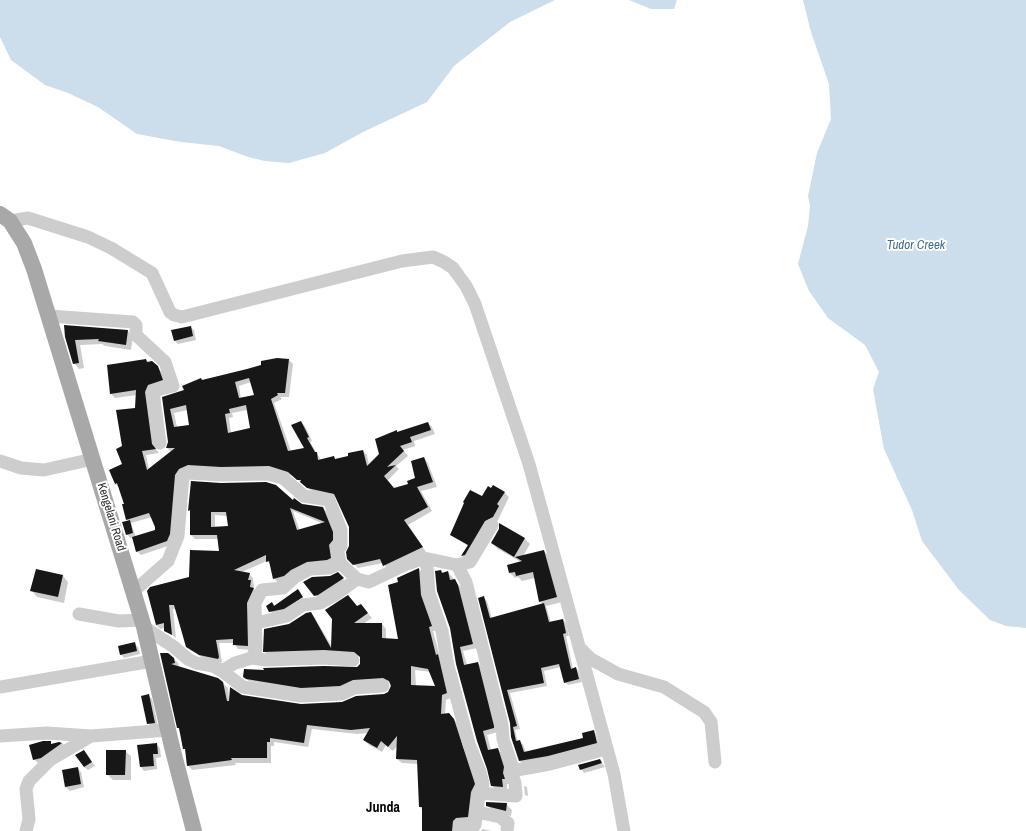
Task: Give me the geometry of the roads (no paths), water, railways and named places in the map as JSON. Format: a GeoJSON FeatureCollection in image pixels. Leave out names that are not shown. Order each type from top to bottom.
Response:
{"type":"FeatureCollection","features":[{"type":"Feature","properties":{"kind":"main road","name":"Kengelani Road"},"geometry":{"type":"LineString","coordinates":[[5,218],[27,250],[49,316],[134,591],[194,831]]}},
{"type":"Feature","properties":{"kind":"street"},"geometry":{"type":"LineString","coordinates":[[5,218],[28,218],[88,237],[111,248],[152,273],[170,312],[174,315],[182,317],[402,261],[433,257],[448,265],[466,286],[475,304],[494,358],[538,496],[614,774],[624,831]]}},
{"type":"Feature","properties":{"kind":"street"},"geometry":{"type":"LineString","coordinates":[[49,316],[134,322],[136,325],[136,335],[165,362],[173,386],[153,391],[160,443]]}},
{"type":"Feature","properties":{"kind":"street"},"geometry":{"type":"LineString","coordinates":[[0,461],[22,468],[44,470],[93,459]]}},
{"type":"Feature","properties":{"kind":"street"},"geometry":{"type":"LineString","coordinates":[[134,591],[168,561],[178,536],[183,476],[188,473],[221,475],[267,474],[282,478],[304,496],[329,500],[341,530],[341,546],[337,547],[340,563],[356,579],[369,582],[407,564],[424,558],[457,565],[470,562],[492,525]]}},
{"type":"Feature","properties":{"kind":"street"},"geometry":{"type":"LineString","coordinates":[[424,558],[427,567],[429,593],[442,631],[448,666],[469,744],[483,784],[479,793],[475,825],[460,825],[460,831]]}},
{"type":"Feature","properties":{"kind":"street"},"geometry":{"type":"LineString","coordinates":[[252,658],[256,649],[255,603],[262,590],[283,588],[295,577],[310,569],[329,568],[340,563]]}},
{"type":"Feature","properties":{"kind":"street"},"geometry":{"type":"LineString","coordinates":[[457,565],[466,582],[502,725],[503,740],[514,770],[512,771],[516,796],[479,793]]}},
{"type":"Feature","properties":{"kind":"street"},"geometry":{"type":"LineString","coordinates":[[256,623],[287,616],[303,606],[320,603],[335,595],[356,579]]}},
{"type":"Feature","properties":{"kind":"street"},"geometry":{"type":"LineString","coordinates":[[79,614],[119,622],[143,624],[188,659],[196,663],[213,666],[243,687],[301,696],[342,694],[354,688],[383,686]]}},
{"type":"Feature","properties":{"kind":"street"},"geometry":{"type":"LineString","coordinates":[[579,646],[591,659],[618,674],[631,679],[664,687],[704,712],[711,722],[715,762]]}},
{"type":"Feature","properties":{"kind":"street"},"geometry":{"type":"LineString","coordinates":[[222,671],[235,663],[252,658],[266,660],[324,658],[353,660]]}},
{"type":"Feature","properties":{"kind":"street"},"geometry":{"type":"LineString","coordinates":[[0,687],[152,661]]}},
{"type":"Feature","properties":{"kind":"street"},"geometry":{"type":"LineString","coordinates":[[0,736],[47,733],[91,736],[169,730]]}},
{"type":"Feature","properties":{"kind":"street"},"geometry":{"type":"LineString","coordinates":[[26,831],[29,819],[26,789],[29,781],[50,760],[91,736]]}},
{"type":"Feature","properties":{"kind":"street"},"geometry":{"type":"LineString","coordinates":[[514,770],[550,764],[606,749]]}},
{"type":"Feature","properties":{"kind":"street"},"geometry":{"type":"LineString","coordinates":[[477,812],[500,817],[508,822],[507,831]]}},
{"type":"Feature","properties":{"kind":"water"},"geometry":{"type":"Polygon","coordinates":[[[0,0],[555,0],[510,22],[454,66],[427,102],[363,132],[325,153],[289,163],[265,161],[248,157],[219,146],[181,142],[137,134],[98,107],[68,93],[45,85],[11,60],[0,37],[0,0]]]}},
{"type":"Feature","properties":{"kind":"water"},"geometry":{"type":"Polygon","coordinates":[[[629,0],[677,0],[674,9],[651,9],[629,0]]]}},
{"type":"Feature","properties":{"kind":"water","name":"Tudor Creek"},"geometry":{"type":"Polygon","coordinates":[[[803,0],[1026,0],[1026,628],[1006,626],[990,620],[959,590],[922,541],[912,510],[884,449],[873,389],[879,372],[865,345],[828,318],[809,291],[798,264],[808,226],[810,206],[808,196],[817,153],[831,119],[829,84],[811,32],[803,0]]]}},
{"type":"Feature","properties":{"kind":"district","name":"Junda"},"geometry":{"type":"Point","coordinates":[383,808]}}]}
